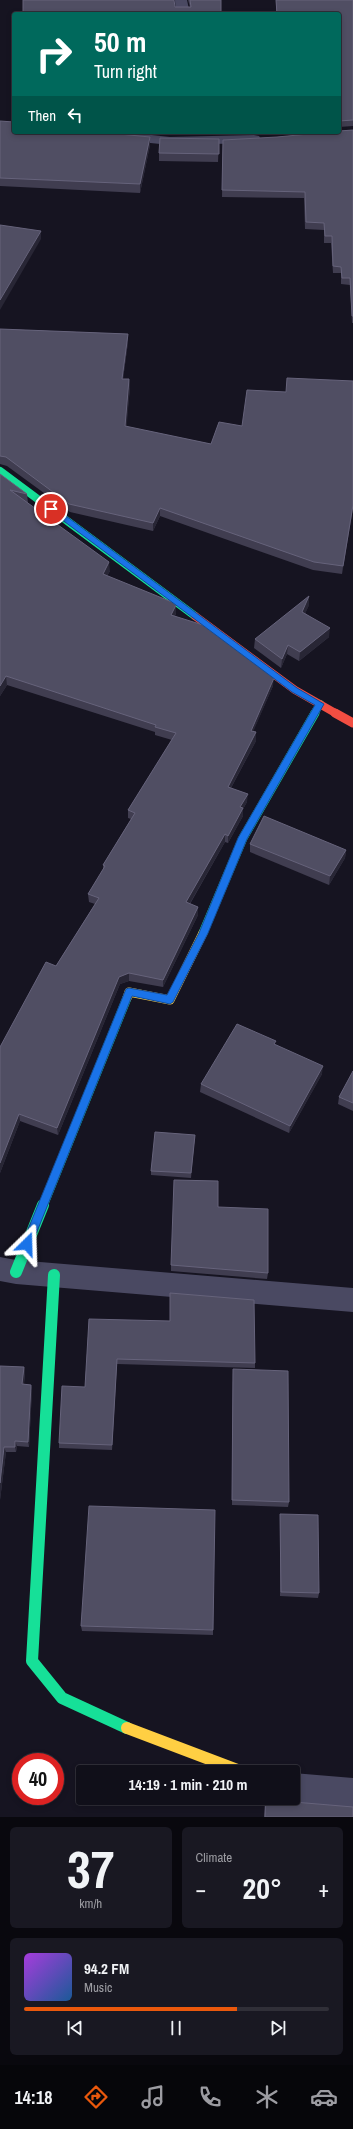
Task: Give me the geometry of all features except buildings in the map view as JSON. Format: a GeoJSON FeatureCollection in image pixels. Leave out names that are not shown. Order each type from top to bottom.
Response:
{"type":"FeatureCollection","features":[{"type":"Feature","properties":{"kind":"street"},"geometry":{"type":"LineString","coordinates":[[181,0],[183,12]]}},
{"type":"Feature","properties":{"kind":"street"},"geometry":{"type":"LineString","coordinates":[[102,134],[170,141],[269,139]]}},
{"type":"Feature","properties":{"kind":"street"},"geometry":{"type":"LineString","coordinates":[[0,471],[295,690],[353,723]]}},
{"type":"Feature","properties":{"kind":"street"},"geometry":{"type":"LineString","coordinates":[[320,704],[243,838],[203,933],[170,1000],[129,992],[8,1270],[353,1300]]}},
{"type":"Feature","properties":{"kind":"street"},"geometry":{"type":"LineString","coordinates":[[54,1275],[32,1661],[62,1698],[141,1734],[224,1765]]}},
{"type":"Feature","properties":{"kind":"street"},"geometry":{"type":"LineString","coordinates":[[300,1789],[353,1793]]}},
{"type":"Feature","properties":{"kind":"traffic: fast"},"geometry":{"type":"LineString","coordinates":[[0,471],[195,616]]}},
{"type":"Feature","properties":{"kind":"traffic: fast"},"geometry":{"type":"LineString","coordinates":[[203,933],[243,838],[320,704]]}},
{"type":"Feature","properties":{"kind":"traffic: fast"},"geometry":{"type":"LineString","coordinates":[[16,1272],[127,998]]}},
{"type":"Feature","properties":{"kind":"traffic: fast"},"geometry":{"type":"LineString","coordinates":[[54,1275],[32,1661],[62,1698],[127,1728]]}},
{"type":"Feature","properties":{"kind":"traffic: slow"},"geometry":{"type":"LineString","coordinates":[[127,998],[129,992],[170,1000],[203,933]]}},
{"type":"Feature","properties":{"kind":"traffic: slow"},"geometry":{"type":"LineString","coordinates":[[127,1728],[225,1765]]}},
{"type":"Feature","properties":{"kind":"traffic: jam"},"geometry":{"type":"LineString","coordinates":[[195,616],[295,690],[353,723]]}},
{"type":"Feature","properties":{"kind":"route"},"geometry":{"type":"LineString","coordinates":[[27,1244],[129,992],[170,1000],[203,933],[243,838],[320,704],[295,690],[51,509]]}}]}
